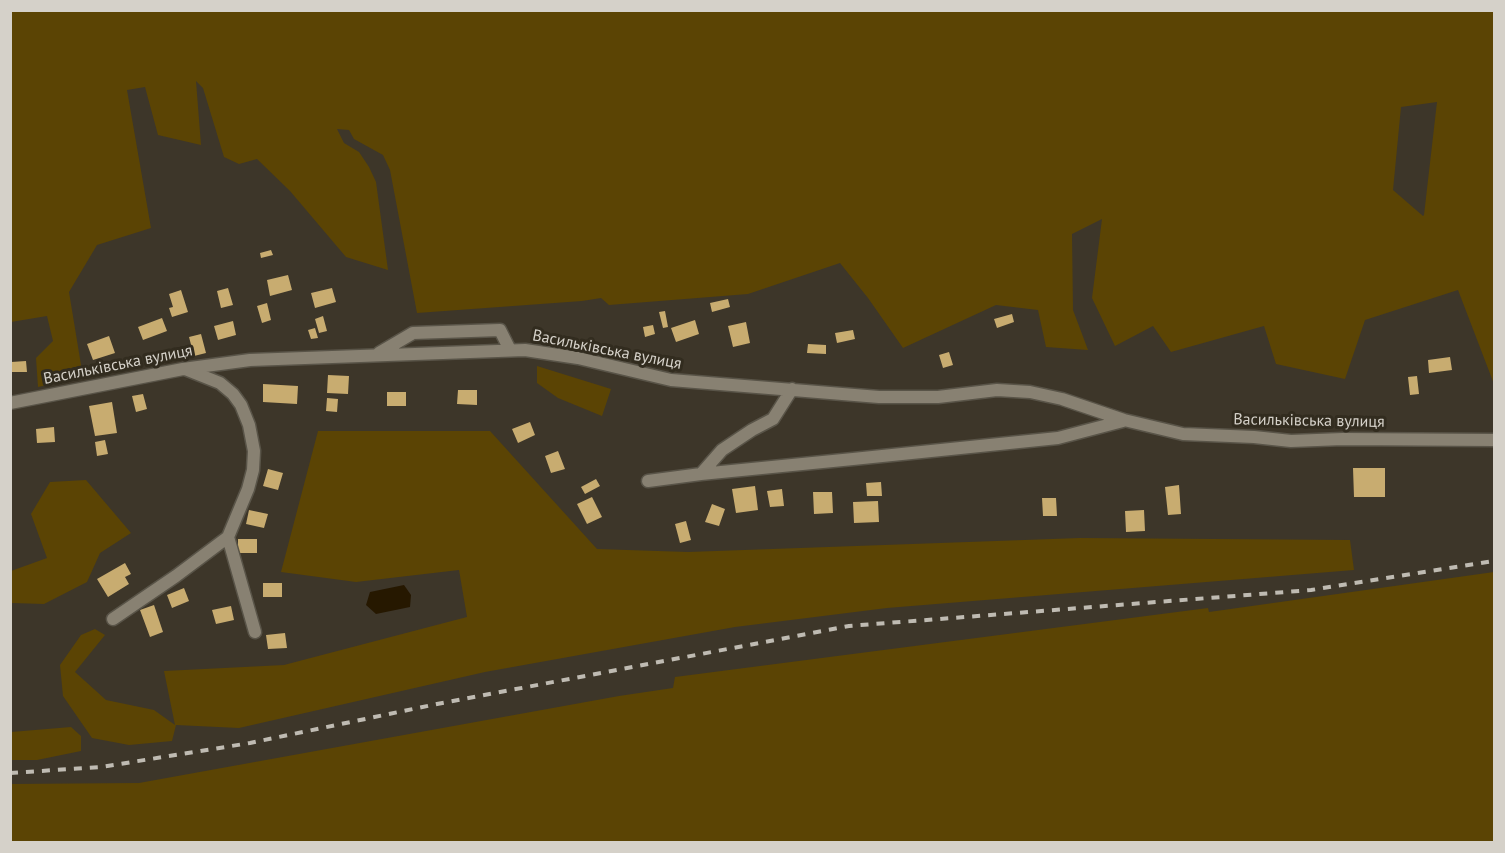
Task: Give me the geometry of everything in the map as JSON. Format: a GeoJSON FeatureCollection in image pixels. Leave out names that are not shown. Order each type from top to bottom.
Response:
{"type":"FeatureCollection","features":[{"type":"Feature","properties":{"kind":"street"},"geometry":{"type":"LineString","coordinates":[[377,355],[413,333],[500,330],[510,350]]}},
{"type":"Feature","properties":{"kind":"street","name":"Васильківська вулиця"},"geometry":{"type":"LineString","coordinates":[[10,403],[183,369],[250,360],[525,350],[578,358],[671,380],[879,397],[938,397],[997,390],[1030,392],[1062,399],[1124,420],[1183,434],[1291,441],[1494,440]]}},
{"type":"Feature","properties":{"kind":"street"},"geometry":{"type":"LineString","coordinates":[[113,619],[177,576],[228,537],[248,489],[253,470],[254,451],[249,425],[241,405],[233,394],[220,383],[183,369]]}},
{"type":"Feature","properties":{"kind":"street"},"geometry":{"type":"LineString","coordinates":[[701,474],[722,450],[773,419],[792,389]]}},
{"type":"Feature","properties":{"kind":"street","name":"Васильківська вулиця"},"geometry":{"type":"LineString","coordinates":[[648,481],[1058,438],[1124,420]]}},
{"type":"Feature","properties":{"kind":"street"},"geometry":{"type":"LineString","coordinates":[[228,537],[255,632]]}},
{"type":"Feature","properties":{"kind":"shaded area"},"geometry":{"type":"Polygon","coordinates":[[[10,11],[1494,11],[1494,384],[1458,290],[1365,320],[1345,379],[1276,364],[1264,326],[1171,352],[1153,326],[1115,346],[1092,298],[1102,219],[1072,234],[1073,310],[1088,350],[1046,347],[1038,310],[996,305],[903,348],[840,263],[748,294],[609,305],[601,298],[417,313],[390,170],[383,155],[354,139],[349,130],[337,129],[344,143],[359,152],[376,182],[388,270],[346,257],[290,191],[257,159],[239,164],[224,157],[203,88],[196,81],[201,145],[158,135],[145,87],[127,90],[151,228],[97,245],[69,292],[83,377],[38,387],[36,358],[53,341],[47,316],[11,322],[10,11]],[[1437,102],[1401,107],[1393,190],[1424,215],[1437,102]]]}},
{"type":"Feature","properties":{"kind":"shaded area"},"geometry":{"type":"Polygon","coordinates":[[[537,366],[611,389],[602,416],[558,398],[537,383],[537,366]]]}},
{"type":"Feature","properties":{"kind":"shaded area"},"geometry":{"type":"Polygon","coordinates":[[[318,431],[490,431],[597,549],[688,552],[1080,538],[1350,540],[1354,570],[887,608],[735,627],[485,672],[239,728],[176,725],[172,741],[129,745],[92,738],[63,696],[60,665],[81,635],[95,629],[105,635],[75,672],[106,700],[154,710],[175,725],[164,671],[284,665],[467,617],[459,570],[356,582],[281,572],[318,431]]]}},
{"type":"Feature","properties":{"kind":"shaded area"},"geometry":{"type":"Polygon","coordinates":[[[86,480],[131,533],[100,553],[87,582],[44,604],[12,603],[11,571],[47,558],[31,514],[50,482],[86,480]]]}},
{"type":"Feature","properties":{"kind":"shaded area"},"geometry":{"type":"Polygon","coordinates":[[[1494,572],[1494,842],[11,842],[11,784],[139,783],[673,688],[675,677],[1208,608],[1209,612],[1494,572]]]}},
{"type":"Feature","properties":{"kind":"shaded area"},"geometry":{"type":"Polygon","coordinates":[[[404,585],[411,595],[410,607],[376,614],[366,605],[370,592],[404,585]]]}},
{"type":"Feature","properties":{"kind":"shaded area"},"geometry":{"type":"Polygon","coordinates":[[[71,727],[81,736],[81,751],[37,760],[11,760],[11,732],[71,727]]]}},
{"type":"Feature","properties":{"kind":"building"},"geometry":{"type":"Polygon","coordinates":[[[271,250],[273,255],[261,258],[260,253],[271,250]]]}},
{"type":"Feature","properties":{"kind":"building"},"geometry":{"type":"Polygon","coordinates":[[[288,275],[292,290],[270,296],[267,280],[288,275]]]}},
{"type":"Feature","properties":{"kind":"building"},"geometry":{"type":"Polygon","coordinates":[[[228,288],[233,305],[221,308],[217,291],[228,288]]]}},
{"type":"Feature","properties":{"kind":"building"},"geometry":{"type":"Polygon","coordinates":[[[332,288],[336,302],[315,308],[311,293],[332,288]]]}},
{"type":"Feature","properties":{"kind":"building"},"geometry":{"type":"Polygon","coordinates":[[[181,290],[188,312],[172,317],[169,308],[173,307],[169,294],[181,290]]]}},
{"type":"Feature","properties":{"kind":"building"},"geometry":{"type":"Polygon","coordinates":[[[728,299],[730,307],[712,312],[710,303],[728,299]]]}},
{"type":"Feature","properties":{"kind":"building"},"geometry":{"type":"Polygon","coordinates":[[[267,303],[271,320],[262,323],[257,306],[267,303]]]}},
{"type":"Feature","properties":{"kind":"building"},"geometry":{"type":"Polygon","coordinates":[[[665,311],[668,327],[663,328],[659,312],[665,311]]]}},
{"type":"Feature","properties":{"kind":"building"},"geometry":{"type":"Polygon","coordinates":[[[1012,314],[1014,322],[997,328],[994,319],[1012,314]]]}},
{"type":"Feature","properties":{"kind":"building"},"geometry":{"type":"Polygon","coordinates":[[[323,316],[327,331],[319,333],[315,319],[323,316]]]}},
{"type":"Feature","properties":{"kind":"building"},"geometry":{"type":"Polygon","coordinates":[[[162,318],[167,331],[143,340],[138,327],[162,318]]]}},
{"type":"Feature","properties":{"kind":"building"},"geometry":{"type":"Polygon","coordinates":[[[695,320],[699,334],[676,342],[671,328],[695,320]]]}},
{"type":"Feature","properties":{"kind":"building"},"geometry":{"type":"Polygon","coordinates":[[[233,321],[236,335],[218,340],[214,326],[233,321]]]}},
{"type":"Feature","properties":{"kind":"building"},"geometry":{"type":"Polygon","coordinates":[[[746,322],[750,343],[733,347],[728,326],[746,322]]]}},
{"type":"Feature","properties":{"kind":"building"},"geometry":{"type":"Polygon","coordinates":[[[653,325],[655,334],[645,337],[643,327],[653,325]]]}},
{"type":"Feature","properties":{"kind":"building"},"geometry":{"type":"Polygon","coordinates":[[[315,328],[318,338],[311,339],[308,330],[315,328]]]}},
{"type":"Feature","properties":{"kind":"building"},"geometry":{"type":"Polygon","coordinates":[[[853,330],[855,339],[837,343],[835,333],[853,330]]]}},
{"type":"Feature","properties":{"kind":"building"},"geometry":{"type":"Polygon","coordinates":[[[201,334],[206,353],[194,356],[189,337],[201,334]]]}},
{"type":"Feature","properties":{"kind":"building"},"geometry":{"type":"Polygon","coordinates":[[[109,336],[115,353],[93,360],[87,344],[109,336]]]}},
{"type":"Feature","properties":{"kind":"building"},"geometry":{"type":"Polygon","coordinates":[[[808,344],[826,345],[826,354],[807,353],[808,344]]]}},
{"type":"Feature","properties":{"kind":"building"},"geometry":{"type":"Polygon","coordinates":[[[177,348],[180,358],[171,361],[168,351],[177,348]]]}},
{"type":"Feature","properties":{"kind":"building"},"geometry":{"type":"Polygon","coordinates":[[[949,352],[953,365],[943,368],[939,355],[949,352]]]}},
{"type":"Feature","properties":{"kind":"building"},"geometry":{"type":"Polygon","coordinates":[[[1450,357],[1452,370],[1429,373],[1428,360],[1450,357]]]}},
{"type":"Feature","properties":{"kind":"building"},"geometry":{"type":"Polygon","coordinates":[[[26,361],[27,372],[11,372],[11,362],[26,361]]]}},
{"type":"Feature","properties":{"kind":"building"},"geometry":{"type":"Polygon","coordinates":[[[328,375],[349,376],[348,394],[327,393],[328,375]]]}},
{"type":"Feature","properties":{"kind":"building"},"geometry":{"type":"Polygon","coordinates":[[[1417,376],[1419,394],[1410,395],[1408,377],[1417,376]]]}},
{"type":"Feature","properties":{"kind":"building"},"geometry":{"type":"Polygon","coordinates":[[[263,384],[298,386],[297,404],[263,402],[263,384]]]}},
{"type":"Feature","properties":{"kind":"building"},"geometry":{"type":"Polygon","coordinates":[[[458,390],[477,390],[477,405],[457,404],[458,390]]]}},
{"type":"Feature","properties":{"kind":"building"},"geometry":{"type":"Polygon","coordinates":[[[387,392],[406,392],[406,406],[387,406],[387,392]]]}},
{"type":"Feature","properties":{"kind":"building"},"geometry":{"type":"Polygon","coordinates":[[[143,394],[147,409],[136,412],[132,396],[143,394]]]}},
{"type":"Feature","properties":{"kind":"building"},"geometry":{"type":"Polygon","coordinates":[[[327,398],[338,399],[337,412],[326,411],[327,398]]]}},
{"type":"Feature","properties":{"kind":"building"},"geometry":{"type":"Polygon","coordinates":[[[112,402],[117,433],[95,436],[89,406],[112,402]]]}},
{"type":"Feature","properties":{"kind":"building"},"geometry":{"type":"Polygon","coordinates":[[[530,422],[535,435],[518,443],[512,429],[530,422]]]}},
{"type":"Feature","properties":{"kind":"building"},"geometry":{"type":"Polygon","coordinates":[[[54,427],[55,442],[37,443],[36,429],[54,427]]]}},
{"type":"Feature","properties":{"kind":"building"},"geometry":{"type":"Polygon","coordinates":[[[105,440],[108,454],[97,456],[95,442],[105,440]]]}},
{"type":"Feature","properties":{"kind":"building"},"geometry":{"type":"Polygon","coordinates":[[[558,451],[565,469],[551,473],[545,456],[558,451]]]}},
{"type":"Feature","properties":{"kind":"building"},"geometry":{"type":"Polygon","coordinates":[[[1353,468],[1385,468],[1385,497],[1354,497],[1353,468]]]}},
{"type":"Feature","properties":{"kind":"building"},"geometry":{"type":"Polygon","coordinates":[[[268,469],[283,473],[278,490],[263,486],[268,469]]]}},
{"type":"Feature","properties":{"kind":"building"},"geometry":{"type":"Polygon","coordinates":[[[596,479],[600,486],[585,494],[581,487],[596,479]]]}},
{"type":"Feature","properties":{"kind":"building"},"geometry":{"type":"Polygon","coordinates":[[[881,482],[882,496],[867,496],[866,483],[881,482]]]}},
{"type":"Feature","properties":{"kind":"building"},"geometry":{"type":"Polygon","coordinates":[[[1179,485],[1181,514],[1168,515],[1165,487],[1179,485]]]}},
{"type":"Feature","properties":{"kind":"building"},"geometry":{"type":"Polygon","coordinates":[[[755,486],[758,510],[736,513],[732,489],[755,486]]]}},
{"type":"Feature","properties":{"kind":"building"},"geometry":{"type":"Polygon","coordinates":[[[782,489],[784,506],[770,507],[767,491],[782,489]]]}},
{"type":"Feature","properties":{"kind":"building"},"geometry":{"type":"Polygon","coordinates":[[[813,492],[832,492],[833,513],[814,514],[813,492]]]}},
{"type":"Feature","properties":{"kind":"building"},"geometry":{"type":"Polygon","coordinates":[[[592,497],[602,517],[587,524],[577,504],[592,497]]]}},
{"type":"Feature","properties":{"kind":"building"},"geometry":{"type":"Polygon","coordinates":[[[1042,498],[1056,498],[1057,516],[1043,516],[1042,498]]]}},
{"type":"Feature","properties":{"kind":"building"},"geometry":{"type":"Polygon","coordinates":[[[878,501],[879,522],[854,523],[853,502],[878,501]]]}},
{"type":"Feature","properties":{"kind":"building"},"geometry":{"type":"Polygon","coordinates":[[[712,504],[725,509],[719,526],[705,522],[712,504]]]}},
{"type":"Feature","properties":{"kind":"building"},"geometry":{"type":"Polygon","coordinates":[[[249,510],[268,514],[264,528],[246,524],[249,510]]]}},
{"type":"Feature","properties":{"kind":"building"},"geometry":{"type":"Polygon","coordinates":[[[1144,510],[1145,531],[1126,532],[1125,511],[1144,510]]]}},
{"type":"Feature","properties":{"kind":"building"},"geometry":{"type":"Polygon","coordinates":[[[686,521],[691,540],[680,543],[675,524],[686,521]]]}},
{"type":"Feature","properties":{"kind":"building"},"geometry":{"type":"Polygon","coordinates":[[[238,539],[257,539],[257,553],[238,553],[238,539]]]}},
{"type":"Feature","properties":{"kind":"building"},"geometry":{"type":"Polygon","coordinates":[[[125,563],[131,574],[125,577],[129,584],[108,597],[97,579],[125,563]]]}},
{"type":"Feature","properties":{"kind":"building"},"geometry":{"type":"Polygon","coordinates":[[[263,583],[282,583],[282,597],[263,597],[263,583]]]}},
{"type":"Feature","properties":{"kind":"building"},"geometry":{"type":"Polygon","coordinates":[[[184,588],[189,601],[172,608],[167,595],[184,588]]]}},
{"type":"Feature","properties":{"kind":"building"},"geometry":{"type":"Polygon","coordinates":[[[154,605],[163,632],[150,637],[140,610],[154,605]]]}},
{"type":"Feature","properties":{"kind":"building"},"geometry":{"type":"Polygon","coordinates":[[[231,606],[234,620],[216,624],[212,610],[231,606]]]}},
{"type":"Feature","properties":{"kind":"building"},"geometry":{"type":"Polygon","coordinates":[[[285,633],[287,648],[268,649],[266,635],[285,633]]]}},
{"type":"Feature","properties":{"kind":"railway"},"geometry":{"type":"LineString","coordinates":[[10,773],[101,767],[250,743],[437,704],[849,626],[1311,590],[1494,561]]}}]}
